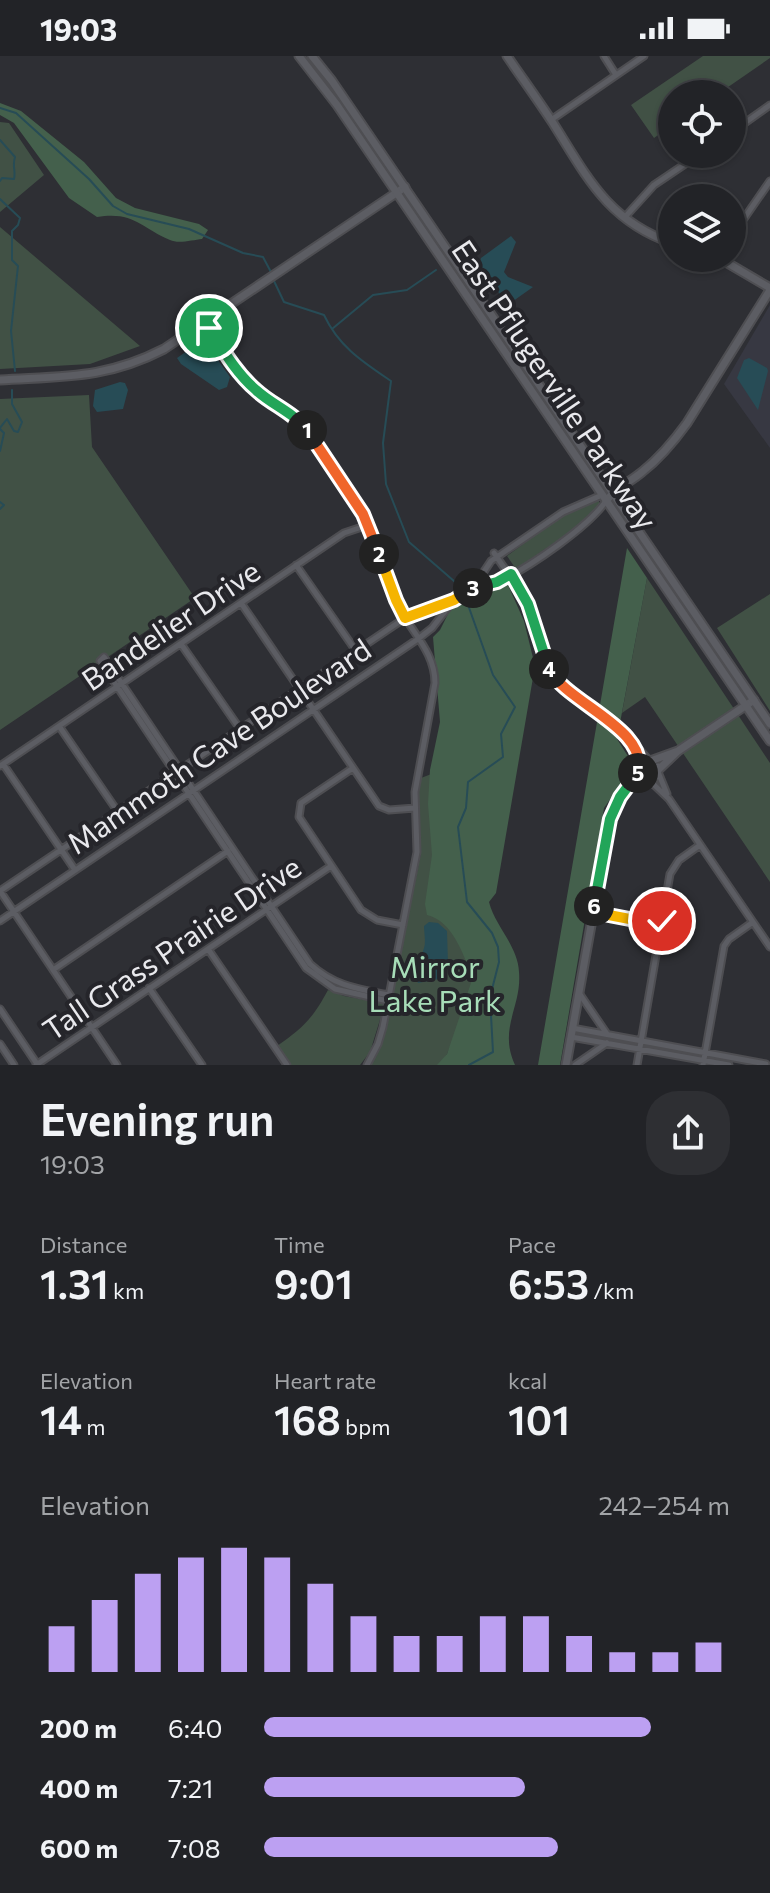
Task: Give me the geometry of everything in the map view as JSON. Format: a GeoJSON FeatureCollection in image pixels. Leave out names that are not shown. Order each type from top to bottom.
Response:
{"type":"FeatureCollection","features":[{"type":"Feature","properties":{"kind":"main road","name":"East Pflugerville Parkway"},"geometry":{"type":"LineString","coordinates":[[299,56],[319,79],[604,498],[750,703],[770,724]]}},
{"type":"Feature","properties":{"kind":"main road","name":"East Pflugerville Parkway"},"geometry":{"type":"LineString","coordinates":[[312,56],[613,492],[750,703],[770,741]]}},
{"type":"Feature","properties":{"kind":"main road"},"geometry":{"type":"LineString","coordinates":[[507,56],[594,188],[624,219],[658,238]]}},
{"type":"Feature","properties":{"kind":"main road"},"geometry":{"type":"LineString","coordinates":[[0,380],[93,375],[132,364],[164,349],[405,187]]}},
{"type":"Feature","properties":{"kind":"main road"},"geometry":{"type":"LineString","coordinates":[[613,492],[641,473],[672,443],[770,289],[742,272]]}},
{"type":"Feature","properties":{"kind":"main road","name":"Mammoth Cave Boulevard"},"geometry":{"type":"LineString","coordinates":[[604,498],[613,492]]}},
{"type":"Feature","properties":{"kind":"main road"},"geometry":{"type":"LineString","coordinates":[[629,786],[638,780],[654,778],[678,751],[750,703]]}},
{"type":"Feature","properties":{"kind":"main road"},"geometry":{"type":"LineString","coordinates":[[566,1065],[610,819],[644,762],[678,751]]}},
{"type":"Feature","properties":{"kind":"main road"},"geometry":{"type":"LineString","coordinates":[[651,761],[658,771]]}},
{"type":"Feature","properties":{"kind":"main road"},"geometry":{"type":"LineString","coordinates":[[640,768],[640,774],[647,779]]}},
{"type":"Feature","properties":{"kind":"street"},"geometry":{"type":"LineString","coordinates":[[604,56],[616,75]]}},
{"type":"Feature","properties":{"kind":"street"},"geometry":{"type":"LineString","coordinates":[[551,120],[644,56]]}},
{"type":"Feature","properties":{"kind":"street"},"geometry":{"type":"LineString","coordinates":[[746,122],[770,105]]}},
{"type":"Feature","properties":{"kind":"street"},"geometry":{"type":"LineString","coordinates":[[624,219],[654,185],[679,168]]}},
{"type":"Feature","properties":{"kind":"street"},"geometry":{"type":"LineString","coordinates":[[746,216],[770,181]]}},
{"type":"Feature","properties":{"kind":"street"},"geometry":{"type":"LineString","coordinates":[[204,322],[242,378],[303,425],[349,492],[368,525],[396,600],[432,660],[435,683],[415,785],[417,852],[389,998],[378,1044],[367,1065]]}},
{"type":"Feature","properties":{"kind":"street"},"geometry":{"type":"LineString","coordinates":[[499,344],[507,338]]}},
{"type":"Feature","properties":{"kind":"street","name":"Mammoth Cave Boulevard"},"geometry":{"type":"LineString","coordinates":[[0,891],[405,618],[454,600],[471,588],[496,555],[563,512],[604,498]]}},
{"type":"Feature","properties":{"kind":"street","name":"Mammoth Cave Boulevard"},"geometry":{"type":"LineString","coordinates":[[471,588],[497,582],[568,537],[604,498]]}},
{"type":"Feature","properties":{"kind":"street","name":"Bandelier Drive"},"geometry":{"type":"LineString","coordinates":[[1,765],[344,533],[368,525]]}},
{"type":"Feature","properties":{"kind":"street"},"geometry":{"type":"LineString","coordinates":[[496,555],[528,604],[555,680],[571,695],[605,716],[651,761]]}},
{"type":"Feature","properties":{"kind":"street"},"geometry":{"type":"LineString","coordinates":[[296,565],[356,651]]}},
{"type":"Feature","properties":{"kind":"street","name":"Mammoth Cave Boulevard"},"geometry":{"type":"LineString","coordinates":[[0,921],[418,639],[432,628],[454,600]]}},
{"type":"Feature","properties":{"kind":"street"},"geometry":{"type":"LineString","coordinates":[[241,603],[381,808],[415,808]]}},
{"type":"Feature","properties":{"kind":"street"},"geometry":{"type":"LineString","coordinates":[[181,644],[240,729]]}},
{"type":"Feature","properties":{"kind":"street"},"geometry":{"type":"LineString","coordinates":[[120,685],[100,661],[104,657],[306,968],[340,991],[389,998]]}},
{"type":"Feature","properties":{"kind":"street"},"geometry":{"type":"LineString","coordinates":[[59,726],[118,812]]}},
{"type":"Feature","properties":{"kind":"street"},"geometry":{"type":"LineString","coordinates":[[622,731],[638,757],[640,768]]}},
{"type":"Feature","properties":{"kind":"street"},"geometry":{"type":"LineString","coordinates":[[1,765],[75,870]]}},
{"type":"Feature","properties":{"kind":"street"},"geometry":{"type":"LineString","coordinates":[[353,768],[304,800],[297,813],[367,915],[403,925]]}},
{"type":"Feature","properties":{"kind":"street"},"geometry":{"type":"LineString","coordinates":[[658,771],[669,799],[770,947]]}},
{"type":"Feature","properties":{"kind":"street"},"geometry":{"type":"LineString","coordinates":[[647,779],[669,799]]}},
{"type":"Feature","properties":{"kind":"street"},"geometry":{"type":"LineString","coordinates":[[637,1065],[670,874],[679,860],[700,845]]}},
{"type":"Feature","properties":{"kind":"street"},"geometry":{"type":"LineString","coordinates":[[53,970],[230,850]]}},
{"type":"Feature","properties":{"kind":"street","name":"Tall Grass Prairie Drive"},"geometry":{"type":"LineString","coordinates":[[37,1065],[331,866]]}},
{"type":"Feature","properties":{"kind":"street"},"geometry":{"type":"LineString","coordinates":[[0,891],[117,1065]]}},
{"type":"Feature","properties":{"kind":"street"},"geometry":{"type":"LineString","coordinates":[[593,912],[661,925]]}},
{"type":"Feature","properties":{"kind":"street"},"geometry":{"type":"LineString","coordinates":[[703,1063],[724,946],[753,922]]}},
{"type":"Feature","properties":{"kind":"street"},"geometry":{"type":"LineString","coordinates":[[208,949],[287,1065]]}},
{"type":"Feature","properties":{"kind":"street"},"geometry":{"type":"LineString","coordinates":[[149,988],[202,1065]]}},
{"type":"Feature","properties":{"kind":"street"},"geometry":{"type":"LineString","coordinates":[[579,992],[608,1035]]}},
{"type":"Feature","properties":{"kind":"street"},"geometry":{"type":"LineString","coordinates":[[0,1009],[37,1065]]}},
{"type":"Feature","properties":{"kind":"street"},"geometry":{"type":"LineString","coordinates":[[572,1032],[608,1035],[767,1062]]}},
{"type":"Feature","properties":{"kind":"street"},"geometry":{"type":"LineString","coordinates":[[572,1032],[607,1043],[703,1063],[729,1065]]}},
{"type":"Feature","properties":{"kind":"street"},"geometry":{"type":"LineString","coordinates":[[575,1065],[607,1043]]}},
{"type":"Feature","properties":{"kind":"street"},"geometry":{"type":"LineString","coordinates":[[0,1044],[14,1065]]}},
{"type":"Feature","properties":{"kind":"shaded area"},"geometry":{"type":"Polygon","coordinates":[[[770,305],[770,448],[724,384],[770,305]]]}},
{"type":"Feature","properties":{"kind":"green space"},"geometry":{"type":"Polygon","coordinates":[[[703,56],[770,56],[738,80],[668,80],[703,56]]]}},
{"type":"Feature","properties":{"kind":"green space"},"geometry":{"type":"Polygon","coordinates":[[[658,87],[658,135],[654,138],[631,105],[658,87]]]}},
{"type":"Feature","properties":{"kind":"green space"},"geometry":{"type":"Polygon","coordinates":[[[0,103],[21,111],[84,162],[116,198],[135,208],[199,224],[208,230],[202,239],[177,242],[129,218],[97,217],[69,198],[14,123],[0,115],[0,103]]]}},
{"type":"Feature","properties":{"kind":"green space"},"geometry":{"type":"Polygon","coordinates":[[[0,122],[9,123],[44,175],[0,212],[0,122]]]}},
{"type":"Feature","properties":{"kind":"green space"},"geometry":{"type":"Polygon","coordinates":[[[0,227],[140,346],[90,364],[0,369],[0,227]]]}},
{"type":"Feature","properties":{"kind":"green space"},"geometry":{"type":"Polygon","coordinates":[[[89,395],[92,447],[195,598],[0,730],[0,399],[89,395]]]}},
{"type":"Feature","properties":{"kind":"green space"},"geometry":{"type":"Polygon","coordinates":[[[594,500],[599,501],[599,506],[573,530],[516,569],[507,556],[561,516],[594,500]]]}},
{"type":"Feature","properties":{"kind":"green space"},"geometry":{"type":"Polygon","coordinates":[[[627,548],[647,578],[617,739],[631,761],[630,771],[604,808],[560,1065],[538,1065],[627,548]]]}},
{"type":"Feature","properties":{"kind":"green space"},"geometry":{"type":"Polygon","coordinates":[[[647,578],[770,763],[770,882],[645,697],[622,713],[647,578]]]}},
{"type":"Feature","properties":{"kind":"green space"},"geometry":{"type":"Polygon","coordinates":[[[508,585],[524,621],[535,666],[496,893],[489,902],[518,963],[519,985],[509,1040],[515,1065],[437,1065],[447,1054],[473,977],[451,932],[444,924],[427,915],[425,904],[432,855],[428,804],[430,770],[440,722],[433,637],[450,610],[481,590],[508,585]]]}},
{"type":"Feature","properties":{"kind":"green space"},"geometry":{"type":"Polygon","coordinates":[[[770,594],[770,711],[717,628],[770,594]]]}},
{"type":"Feature","properties":{"kind":"green space","name":"Mirror Lake Park"},"geometry":{"type":"Polygon","coordinates":[[[447,768],[478,983],[440,1065],[371,1065],[383,1040],[421,853],[417,800],[421,778],[447,768]]]}},
{"type":"Feature","properties":{"kind":"green space"},"geometry":{"type":"Polygon","coordinates":[[[328,990],[383,1003],[370,1052],[360,1065],[291,1065],[277,1046],[307,1022],[328,990]]]}},
{"type":"Feature","properties":{"kind":"water"},"geometry":{"type":"Polygon","coordinates":[[[511,236],[516,242],[504,272],[508,277],[533,287],[509,304],[479,263],[481,258],[511,236]]]}},
{"type":"Feature","properties":{"kind":"water"},"geometry":{"type":"Polygon","coordinates":[[[201,341],[205,342],[230,377],[227,387],[219,390],[177,358],[201,341]]]}},
{"type":"Feature","properties":{"kind":"water"},"geometry":{"type":"Polygon","coordinates":[[[749,358],[768,371],[758,410],[737,378],[744,360],[749,358]]]}},
{"type":"Feature","properties":{"kind":"water"},"geometry":{"type":"Polygon","coordinates":[[[125,383],[128,390],[123,409],[97,412],[93,406],[95,390],[125,383]]]}},
{"type":"Feature","properties":{"kind":"water"},"geometry":{"type":"Polygon","coordinates":[[[429,922],[438,923],[447,931],[448,964],[438,979],[418,983],[417,969],[425,946],[424,926],[429,922]]]}},
{"type":"Feature","properties":{"kind":"waterway"},"geometry":{"type":"LineString","coordinates":[[0,108],[16,113],[89,179],[113,206],[127,214],[189,229],[243,253],[263,257],[272,274]]}},
{"type":"Feature","properties":{"kind":"waterway"},"geometry":{"type":"LineString","coordinates":[[0,140],[15,157],[14,179],[2,178],[0,181]]}},
{"type":"Feature","properties":{"kind":"waterway"},"geometry":{"type":"LineString","coordinates":[[0,199],[20,218],[12,231],[12,260],[18,266],[11,331],[15,371]]}},
{"type":"Feature","properties":{"kind":"waterway"},"geometry":{"type":"LineString","coordinates":[[332,329],[373,295],[407,290],[436,270]]}},
{"type":"Feature","properties":{"kind":"waterway"},"geometry":{"type":"LineString","coordinates":[[274,281],[284,302],[324,315],[344,345],[391,381],[383,443],[386,484],[409,542],[462,588],[493,675],[515,707],[501,734],[503,757],[468,782],[466,808],[458,827],[467,902],[492,933],[498,947],[499,962],[490,997],[493,1052],[469,1065]]}},
{"type":"Feature","properties":{"kind":"waterway"},"geometry":{"type":"LineString","coordinates":[[0,428],[7,419],[14,431],[18,432],[22,422],[12,404],[12,390]]}},
{"type":"Feature","properties":{"kind":"waterway"},"geometry":{"type":"LineString","coordinates":[[0,429],[4,433],[0,451]]}},
{"type":"Feature","properties":{"kind":"waterway"},"geometry":{"type":"LineString","coordinates":[[0,502],[4,505],[0,509]]}},
{"type":"Feature","properties":{"kind":"route"},"geometry":{"type":"LineString","coordinates":[[209,328],[242,378],[258,393],[291,414],[315,441],[364,516],[405,618],[454,600],[471,588],[497,582],[511,574],[528,604],[555,680],[571,695],[618,727],[640,762],[640,769],[620,797],[610,819],[593,912],[661,925],[662,921]]}}]}
